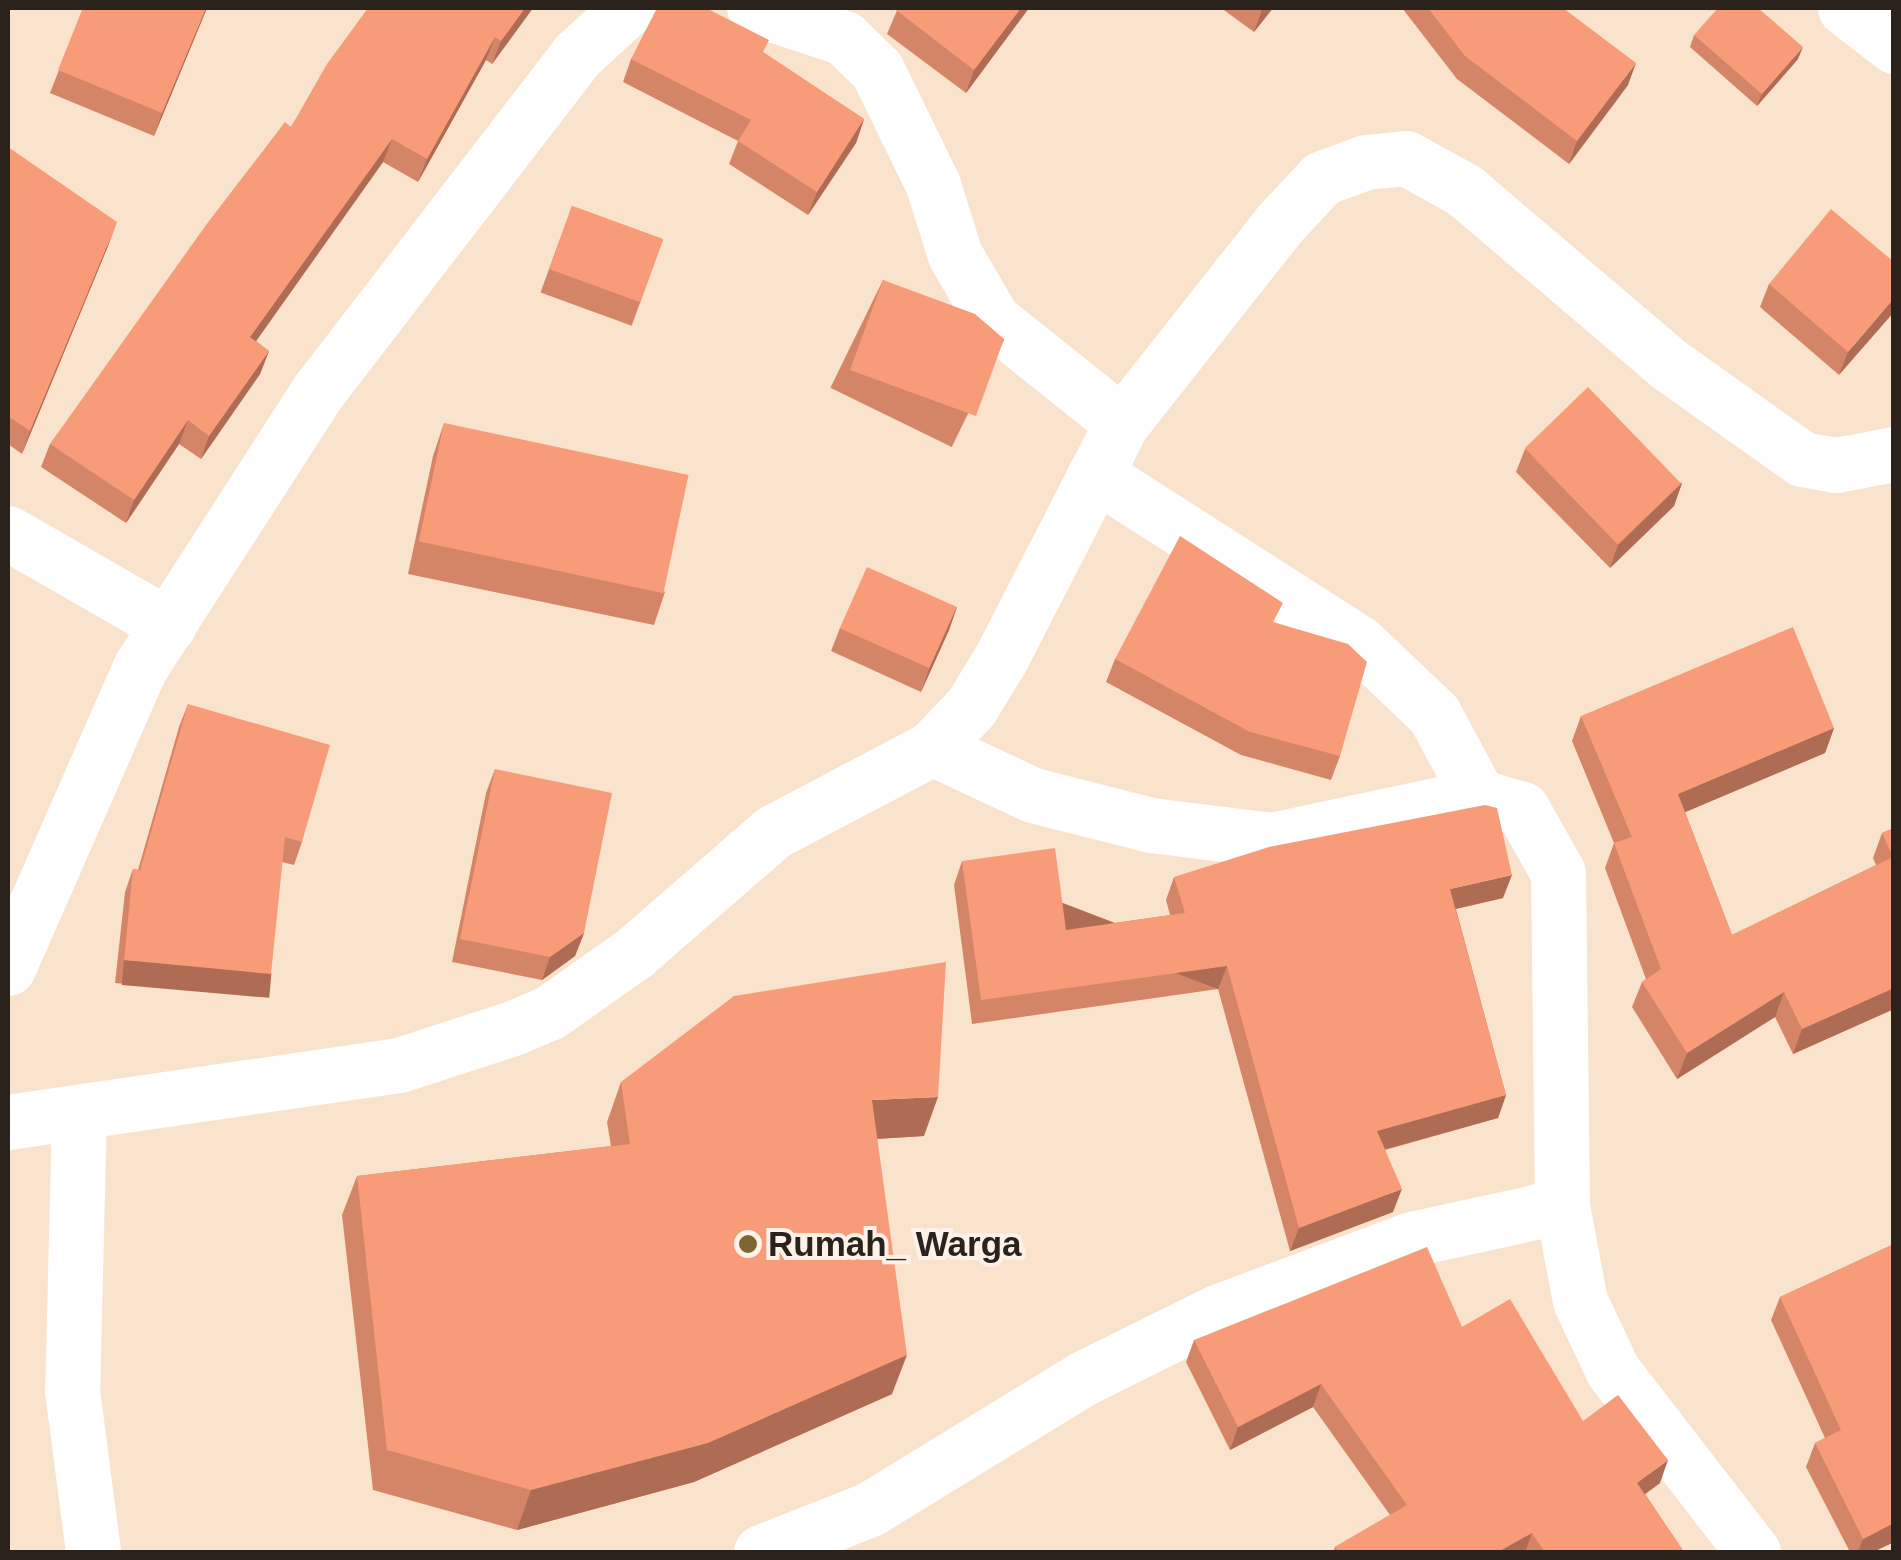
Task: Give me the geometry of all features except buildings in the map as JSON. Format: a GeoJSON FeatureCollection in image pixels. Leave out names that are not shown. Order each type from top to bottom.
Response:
{"type":"FeatureCollection","features":[{"type":"Feature","properties":{"kind":"street"},"geometry":{"type":"LineString","coordinates":[[8,968],[139,669],[318,390],[417,255],[578,54],[628,8]]}},
{"type":"Feature","properties":{"kind":"street"},"geometry":{"type":"LineString","coordinates":[[754,8],[844,38],[877,70],[933,184],[955,255],[992,320],[1122,423]]}},
{"type":"Feature","properties":{"kind":"street"},"geometry":{"type":"LineString","coordinates":[[1845,8],[1894,46]]}},
{"type":"Feature","properties":{"kind":"street"},"geometry":{"type":"LineString","coordinates":[[8,1122],[399,1065],[549,1013],[648,942],[773,832],[932,748],[971,707],[1001,658],[1122,423],[1322,178],[1366,162],[1406,158],[1464,190],[1667,362],[1802,460],[1836,466],[1894,454]]}},
{"type":"Feature","properties":{"kind":"street"},"geometry":{"type":"LineString","coordinates":[[1095,474],[1358,642],[1434,714],[1478,796]]}},
{"type":"Feature","properties":{"kind":"street"},"geometry":{"type":"LineString","coordinates":[[8,532],[168,625]]}},
{"type":"Feature","properties":{"kind":"street"},"geometry":{"type":"LineString","coordinates":[[932,748],[1033,796],[1151,826],[1271,840],[1478,796],[1522,809],[1558,873],[1562,1206],[1580,1302],[1613,1371],[1753,1552]]}},
{"type":"Feature","properties":{"kind":"street"},"geometry":{"type":"LineString","coordinates":[[79,1112],[72,1390],[93,1552]]}},
{"type":"Feature","properties":{"kind":"street"},"geometry":{"type":"LineString","coordinates":[[761,1552],[870,1509],[1084,1378],[1217,1312],[1411,1239],[1562,1206]]}},
{"type":"Feature","properties":{"kind":"place","name":"Rumah_ Warga"},"geometry":{"type":"Point","coordinates":[748,1244]}}]}
